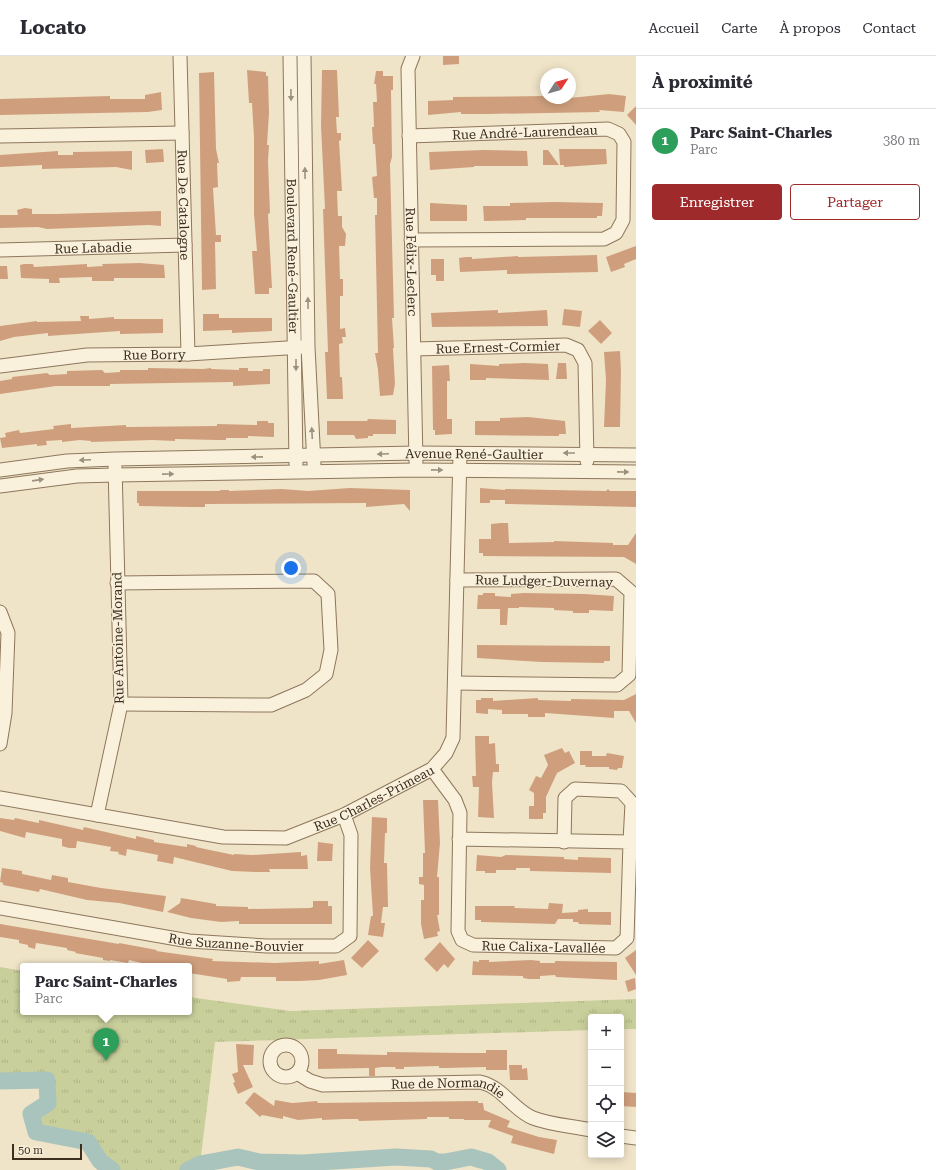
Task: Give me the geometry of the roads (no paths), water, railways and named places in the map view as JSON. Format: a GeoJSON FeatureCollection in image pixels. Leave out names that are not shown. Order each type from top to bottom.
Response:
{"type":"FeatureCollection","features":[{"type":"Feature","properties":{"kind":"street","name":"Rue De Catalogne"},"geometry":{"type":"LineString","coordinates":[[180,56],[188,354]]}},
{"type":"Feature","properties":{"kind":"street","name":"Boulevard René-Gaultier"},"geometry":{"type":"LineString","coordinates":[[290,56],[302,348],[314,472]]}},
{"type":"Feature","properties":{"kind":"street","name":"Boulevard René-Gaultier"},"geometry":{"type":"LineString","coordinates":[[297,471],[296,457],[302,348],[304,56]]}},
{"type":"Feature","properties":{"kind":"street","name":"Rue Félix-Leclerc"},"geometry":{"type":"LineString","coordinates":[[413,56],[408,69],[416,470]]}},
{"type":"Feature","properties":{"kind":"street","name":"Rue André-Laurendeau"},"geometry":{"type":"LineString","coordinates":[[409,136],[608,128],[620,134],[624,142],[623,220],[616,233],[604,239],[411,240]]}},
{"type":"Feature","properties":{"kind":"street"},"geometry":{"type":"LineString","coordinates":[[0,136],[182,133]]}},
{"type":"Feature","properties":{"kind":"street","name":"Rue Labadie"},"geometry":{"type":"LineString","coordinates":[[0,250],[185,246]]}},
{"type":"Feature","properties":{"kind":"street","name":"Rue Ernest-Cormier"},"geometry":{"type":"LineString","coordinates":[[414,349],[566,345],[578,350],[585,363],[587,471]]}},
{"type":"Feature","properties":{"kind":"street","name":"Rue Borry"},"geometry":{"type":"LineString","coordinates":[[0,366],[87,355],[188,354],[302,348]]}},
{"type":"Feature","properties":{"kind":"street","name":"Avenue René-Gaultier"},"geometry":{"type":"LineString","coordinates":[[313,456],[416,453],[586,453],[636,455]]}},
{"type":"Feature","properties":{"kind":"street","name":"Rue Charles-Primeau"},"geometry":{"type":"LineString","coordinates":[[0,798],[223,837],[286,838],[344,815],[432,768],[446,753],[453,738],[460,454]]}},
{"type":"Feature","properties":{"kind":"street"},"geometry":{"type":"LineString","coordinates":[[0,470],[67,461],[313,456]]}},
{"type":"Feature","properties":{"kind":"street","name":"Rue Antoine-Morand"},"geometry":{"type":"LineString","coordinates":[[97,815],[121,704],[115,459]]}},
{"type":"Feature","properties":{"kind":"street","name":"Avenue René-Gaultier"},"geometry":{"type":"LineString","coordinates":[[314,472],[416,470],[636,472]]}},
{"type":"Feature","properties":{"kind":"street"},"geometry":{"type":"LineString","coordinates":[[0,486],[70,476],[297,471],[314,472]]}},
{"type":"Feature","properties":{"kind":"street","name":"Rue Ludger-Duvernay"},"geometry":{"type":"LineString","coordinates":[[455,683],[617,685],[629,675],[631,592],[616,579],[457,580]]}},
{"type":"Feature","properties":{"kind":"street"},"geometry":{"type":"LineString","coordinates":[[117,583],[314,581],[328,594],[331,650],[326,674],[306,690],[271,705],[121,704]]}},
{"type":"Feature","properties":{"kind":"street"},"geometry":{"type":"LineString","coordinates":[[0,612],[8,633],[5,713],[0,744]]}},
{"type":"Feature","properties":{"kind":"street","name":"Rue Calixa-Lavallée"},"geometry":{"type":"LineString","coordinates":[[432,768],[455,800],[460,813],[458,931],[462,940],[473,945],[616,948],[627,938],[632,803],[621,791],[575,789],[565,798],[564,842]]}},
{"type":"Feature","properties":{"kind":"street","name":"Rue Suzanne-Bouvier"},"geometry":{"type":"LineString","coordinates":[[0,908],[189,941],[267,946],[336,946],[350,936],[351,835],[344,815]]}},
{"type":"Feature","properties":{"kind":"street"},"geometry":{"type":"LineString","coordinates":[[459,839],[630,842]]}},
{"type":"Feature","properties":{"kind":"street","name":"Rue de Normandie"},"geometry":{"type":"LineString","coordinates":[[297,1073],[310,1081],[323,1085],[480,1082],[490,1084],[533,1118],[588,1129]]}},
{"type":"Feature","properties":{"kind":"street"},"geometry":{"type":"LineString","coordinates":[[624,1136],[636,1138]]}},
{"type":"Feature","properties":{"kind":"waterway"},"geometry":{"type":"LineString","coordinates":[[0,1081],[47,1080],[48,1103],[31,1114],[36,1132],[88,1142],[100,1161],[112,1170]]}},
{"type":"Feature","properties":{"kind":"waterway"},"geometry":{"type":"LineString","coordinates":[[188,1170],[200,1164],[238,1157],[259,1162],[303,1163],[396,1157],[431,1159],[437,1162],[445,1162],[471,1157],[488,1162],[498,1170]]}},
{"type":"Feature","properties":{"kind":"place","name":"Parc Saint-Charles"},"geometry":{"type":"Point","coordinates":[106,1061]}}]}
